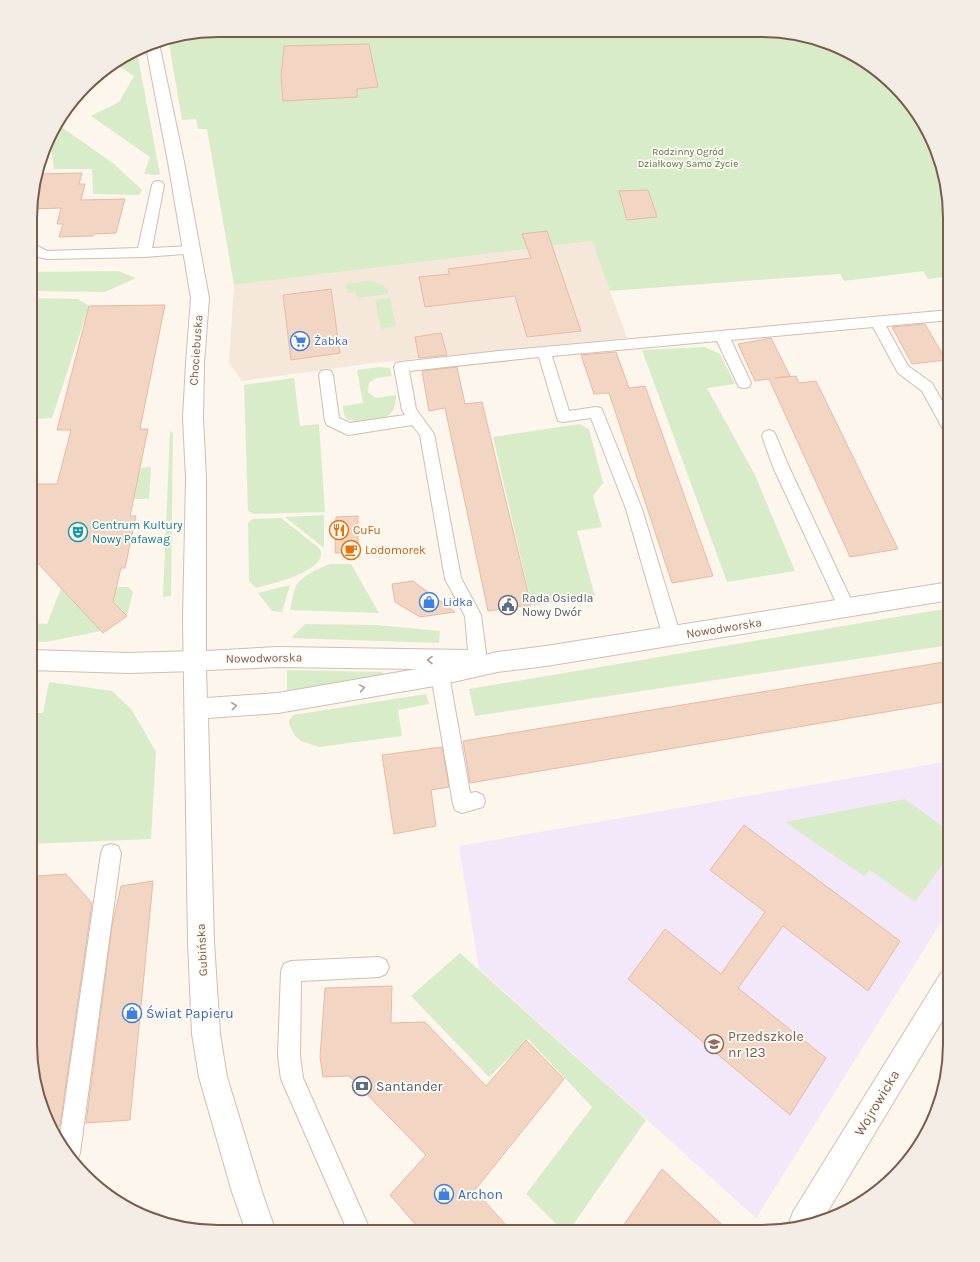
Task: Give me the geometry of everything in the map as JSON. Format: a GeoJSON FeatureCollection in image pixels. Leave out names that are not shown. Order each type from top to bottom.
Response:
{"type":"FeatureCollection","features":[{"type":"Feature","properties":{"kind":"street","name":"Chociebuska"},"geometry":{"type":"LineString","coordinates":[[153,50],[176,162],[200,298],[194,363],[193,418],[196,478],[194,598],[195,661]]}},
{"type":"Feature","properties":{"kind":"street","name":"Nowodworska"},"geometry":{"type":"LineString","coordinates":[[37,660],[128,663],[277,657],[487,661],[546,656],[943,592]]}},
{"type":"Feature","properties":{"kind":"street","name":"Gubińska"},"geometry":{"type":"LineString","coordinates":[[195,661],[201,934],[206,1034],[213,1077],[247,1192],[259,1225]]}},
{"type":"Feature","properties":{"kind":"street","name":"Nowodworska"},"geometry":{"type":"LineString","coordinates":[[195,709],[278,703],[440,675],[487,661]]}},
{"type":"Feature","properties":{"kind":"street","name":"Wojrowicka"},"geometry":{"type":"LineString","coordinates":[[806,1220],[943,994]]}},
{"type":"Feature","properties":{"kind":"lane"},"geometry":{"type":"LineString","coordinates":[[144,253],[158,185]]}},
{"type":"Feature","properties":{"kind":"lane"},"geometry":{"type":"LineString","coordinates":[[37,251],[47,255],[144,253],[192,250]]}},
{"type":"Feature","properties":{"kind":"lane"},"geometry":{"type":"LineString","coordinates":[[487,661],[473,615],[453,579],[427,434],[409,410],[401,367],[943,315]]}},
{"type":"Feature","properties":{"kind":"lane"},"geometry":{"type":"LineString","coordinates":[[877,321],[903,369],[926,387],[943,417]]}},
{"type":"Feature","properties":{"kind":"lane"},"geometry":{"type":"LineString","coordinates":[[722,336],[744,383]]}},
{"type":"Feature","properties":{"kind":"lane"},"geometry":{"type":"LineString","coordinates":[[544,352],[563,417],[596,412],[634,509],[672,636]]}},
{"type":"Feature","properties":{"kind":"lane"},"geometry":{"type":"LineString","coordinates":[[326,374],[332,421],[348,428],[417,419]]}},
{"type":"Feature","properties":{"kind":"lane"},"geometry":{"type":"LineString","coordinates":[[769,436],[781,467],[847,608]]}},
{"type":"Feature","properties":{"kind":"lane"},"geometry":{"type":"LineString","coordinates":[[440,675],[462,804],[476,801]]}},
{"type":"Feature","properties":{"kind":"lane"},"geometry":{"type":"LineString","coordinates":[[71,1148],[111,853]]}},
{"type":"Feature","properties":{"kind":"lane"},"geometry":{"type":"LineString","coordinates":[[357,1225],[292,1079],[289,1056],[291,971],[379,967]]}},
{"type":"Feature","properties":{"kind":"shaded area"},"geometry":{"type":"Polygon","coordinates":[[[592,241],[627,338],[374,363],[242,381],[229,363],[234,285],[592,241]]]}},
{"type":"Feature","properties":{"kind":"shaded area","name":"Przedszkole nr 123"},"geometry":{"type":"Polygon","coordinates":[[[943,762],[943,919],[756,1218],[479,969],[459,846],[943,762]]]}},
{"type":"Feature","properties":{"kind":"green space","name":"Rodzinny Ogród Działkowy Samo Życie"},"geometry":{"type":"Polygon","coordinates":[[[206,37],[774,37],[797,40],[831,51],[852,61],[872,74],[890,90],[906,108],[919,128],[929,149],[940,183],[943,206],[943,277],[928,279],[923,271],[844,281],[840,274],[610,291],[592,241],[234,285],[207,129],[198,129],[196,119],[182,120],[169,44],[206,37]]]}},
{"type":"Feature","properties":{"kind":"green space"},"geometry":{"type":"Polygon","coordinates":[[[138,56],[160,174],[157,175],[144,174],[150,157],[91,116],[119,102],[134,76],[120,67],[138,56]]]}},
{"type":"Feature","properties":{"kind":"green space"},"geometry":{"type":"Polygon","coordinates":[[[62,127],[114,164],[142,190],[139,195],[93,194],[92,169],[54,169],[51,149],[62,127]]]}},
{"type":"Feature","properties":{"kind":"green space"},"geometry":{"type":"Polygon","coordinates":[[[118,271],[136,278],[105,292],[37,291],[37,272],[118,271]]]}},
{"type":"Feature","properties":{"kind":"green space"},"geometry":{"type":"Polygon","coordinates":[[[368,281],[378,283],[383,286],[389,294],[357,298],[356,292],[347,293],[346,284],[368,281]]]}},
{"type":"Feature","properties":{"kind":"green space"},"geometry":{"type":"Polygon","coordinates":[[[37,298],[78,299],[89,306],[52,418],[37,419],[37,298]]]}},
{"type":"Feature","properties":{"kind":"green space"},"geometry":{"type":"Polygon","coordinates":[[[390,298],[396,326],[381,329],[375,300],[390,298]]]}},
{"type":"Feature","properties":{"kind":"green space"},"geometry":{"type":"Polygon","coordinates":[[[705,347],[720,354],[735,384],[707,388],[755,475],[795,571],[727,582],[642,350],[705,347]]]}},
{"type":"Feature","properties":{"kind":"green space"},"geometry":{"type":"Polygon","coordinates":[[[379,367],[390,368],[392,376],[376,378],[369,383],[368,392],[376,398],[396,395],[393,411],[385,417],[374,420],[349,420],[346,418],[343,406],[363,403],[357,370],[379,367]]]}},
{"type":"Feature","properties":{"kind":"green space"},"geometry":{"type":"Polygon","coordinates":[[[294,378],[300,426],[319,424],[325,512],[254,514],[248,511],[244,385],[294,378]]]}},
{"type":"Feature","properties":{"kind":"green space"},"geometry":{"type":"Polygon","coordinates":[[[579,424],[589,429],[603,483],[593,496],[602,527],[577,531],[595,596],[532,606],[493,437],[579,424]]]}},
{"type":"Feature","properties":{"kind":"green space"},"geometry":{"type":"Polygon","coordinates":[[[170,431],[173,433],[171,596],[163,597],[170,431]]]}},
{"type":"Feature","properties":{"kind":"green space"},"geometry":{"type":"Polygon","coordinates":[[[151,467],[149,499],[133,499],[140,468],[151,467]]]}},
{"type":"Feature","properties":{"kind":"green space"},"geometry":{"type":"Polygon","coordinates":[[[324,515],[324,548],[285,517],[324,515]]]}},
{"type":"Feature","properties":{"kind":"green space"},"geometry":{"type":"Polygon","coordinates":[[[281,518],[319,548],[321,556],[317,563],[298,575],[256,588],[249,581],[248,523],[253,519],[281,518]]]}},
{"type":"Feature","properties":{"kind":"green space"},"geometry":{"type":"Polygon","coordinates":[[[331,564],[351,564],[379,613],[290,610],[294,591],[302,579],[312,572],[331,564]]]}},
{"type":"Feature","properties":{"kind":"green space"},"geometry":{"type":"Polygon","coordinates":[[[290,585],[282,612],[272,611],[258,593],[290,585]]]}},
{"type":"Feature","properties":{"kind":"green space"},"geometry":{"type":"Polygon","coordinates":[[[128,587],[133,592],[127,616],[101,631],[46,642],[37,641],[37,623],[47,624],[61,588],[128,587]]]}},
{"type":"Feature","properties":{"kind":"green space"},"geometry":{"type":"Polygon","coordinates":[[[943,609],[943,646],[475,716],[469,689],[943,609]]]}},
{"type":"Feature","properties":{"kind":"green space"},"geometry":{"type":"Polygon","coordinates":[[[305,624],[376,625],[440,631],[439,643],[291,638],[305,624]]]}},
{"type":"Feature","properties":{"kind":"green space"},"geometry":{"type":"Polygon","coordinates":[[[287,670],[382,672],[384,675],[287,690],[287,670]]]}},
{"type":"Feature","properties":{"kind":"green space"},"geometry":{"type":"Polygon","coordinates":[[[49,682],[112,691],[132,710],[156,752],[151,839],[37,844],[37,713],[43,713],[49,682]]]}},
{"type":"Feature","properties":{"kind":"green space"},"geometry":{"type":"Polygon","coordinates":[[[426,694],[429,704],[398,710],[402,736],[319,747],[301,741],[295,736],[290,726],[289,721],[293,715],[426,694]]]}},
{"type":"Feature","properties":{"kind":"green space"},"geometry":{"type":"Polygon","coordinates":[[[905,799],[943,827],[943,864],[915,902],[870,870],[864,876],[785,822],[905,799]]]}},
{"type":"Feature","properties":{"kind":"green space"},"geometry":{"type":"Polygon","coordinates":[[[460,953],[646,1120],[573,1225],[557,1225],[526,1194],[592,1107],[528,1039],[489,1077],[411,996],[460,953]]]}},
{"type":"Feature","properties":{"kind":"building"},"geometry":{"type":"Polygon","coordinates":[[[369,44],[378,87],[357,89],[357,97],[283,101],[281,76],[284,46],[369,44]]]}},
{"type":"Feature","properties":{"kind":"building"},"geometry":{"type":"Polygon","coordinates":[[[82,173],[79,184],[85,184],[81,200],[125,199],[116,233],[94,234],[93,236],[59,237],[63,224],[57,224],[61,208],[37,209],[42,174],[82,173]]]}},
{"type":"Feature","properties":{"kind":"building"},"geometry":{"type":"Polygon","coordinates":[[[648,190],[657,217],[627,220],[619,191],[648,190]]]}},
{"type":"Feature","properties":{"kind":"building"},"geometry":{"type":"Polygon","coordinates":[[[547,231],[581,331],[527,337],[515,296],[425,307],[419,277],[449,274],[448,269],[531,258],[522,234],[547,231]]]}},
{"type":"Feature","properties":{"kind":"building"},"geometry":{"type":"Polygon","coordinates":[[[331,289],[340,353],[291,360],[283,295],[331,289]]]}},
{"type":"Feature","properties":{"kind":"building"},"geometry":{"type":"Polygon","coordinates":[[[165,305],[140,429],[148,429],[130,516],[136,516],[125,568],[121,568],[113,602],[127,616],[103,633],[37,562],[37,484],[57,484],[71,430],[57,430],[89,306],[165,305]]]}},
{"type":"Feature","properties":{"kind":"building"},"geometry":{"type":"Polygon","coordinates":[[[925,324],[943,355],[943,360],[912,364],[892,327],[925,324]]]}},
{"type":"Feature","properties":{"kind":"building"},"geometry":{"type":"Polygon","coordinates":[[[441,333],[447,355],[419,358],[415,337],[441,333]]]}},
{"type":"Feature","properties":{"kind":"building"},"geometry":{"type":"Polygon","coordinates":[[[771,338],[790,376],[775,378],[796,376],[799,383],[816,381],[898,549],[850,557],[769,379],[755,381],[738,344],[771,338]]]}},
{"type":"Feature","properties":{"kind":"building"},"geometry":{"type":"Polygon","coordinates":[[[616,352],[629,388],[645,386],[713,576],[672,583],[609,393],[594,394],[581,355],[616,352]]]}},
{"type":"Feature","properties":{"kind":"building"},"geometry":{"type":"Polygon","coordinates":[[[457,367],[465,404],[482,402],[531,605],[488,611],[445,408],[429,411],[422,371],[457,367]]]}},
{"type":"Feature","properties":{"kind":"building"},"geometry":{"type":"Polygon","coordinates":[[[358,516],[358,552],[335,553],[336,517],[358,516]]]}},
{"type":"Feature","properties":{"kind":"building"},"geometry":{"type":"Polygon","coordinates":[[[413,581],[455,612],[420,617],[395,602],[392,584],[413,581]]]}},
{"type":"Feature","properties":{"kind":"building"},"geometry":{"type":"Polygon","coordinates":[[[943,662],[943,702],[470,783],[463,741],[943,662]]]}},
{"type":"Feature","properties":{"kind":"building"},"geometry":{"type":"Polygon","coordinates":[[[442,747],[449,787],[431,790],[436,826],[394,834],[382,755],[442,747]]]}},
{"type":"Feature","properties":{"kind":"building"},"geometry":{"type":"Polygon","coordinates":[[[744,825],[900,941],[868,991],[783,926],[738,988],[826,1058],[790,1115],[628,979],[665,929],[721,974],[765,912],[710,870],[744,825]]]}},
{"type":"Feature","properties":{"kind":"building"},"geometry":{"type":"Polygon","coordinates":[[[66,874],[92,903],[60,1126],[57,1126],[56,1124],[43,1091],[37,1056],[38,876],[66,874]]]}},
{"type":"Feature","properties":{"kind":"building"},"geometry":{"type":"Polygon","coordinates":[[[153,881],[130,1120],[86,1123],[112,926],[121,886],[153,881]]]}},
{"type":"Feature","properties":{"kind":"building"},"geometry":{"type":"Polygon","coordinates":[[[392,986],[391,1023],[425,1022],[486,1086],[526,1040],[564,1079],[475,1190],[506,1225],[416,1225],[390,1195],[426,1155],[349,1076],[323,1077],[320,1057],[325,988],[392,986]]]}},
{"type":"Feature","properties":{"kind":"building"},"geometry":{"type":"Polygon","coordinates":[[[662,1169],[722,1225],[624,1225],[662,1169]]]}},
{"type":"Feature","properties":{"kind":"place","name":"Żabka"},"geometry":{"type":"Point","coordinates":[300,341]}},
{"type":"Feature","properties":{"kind":"place","name":"CuFu"},"geometry":{"type":"Point","coordinates":[339,530]}},
{"type":"Feature","properties":{"kind":"place","name":"Centrum Kultury Nowy Pafawag"},"geometry":{"type":"Point","coordinates":[78,532]}},
{"type":"Feature","properties":{"kind":"place","name":"Lodomorek"},"geometry":{"type":"Point","coordinates":[351,550]}},
{"type":"Feature","properties":{"kind":"place","name":"Lidka"},"geometry":{"type":"Point","coordinates":[429,602]}},
{"type":"Feature","properties":{"kind":"place","name":"Rada Osiedla Nowy Dwór"},"geometry":{"type":"Point","coordinates":[508,605]}},
{"type":"Feature","properties":{"kind":"place","name":"Świat Papieru"},"geometry":{"type":"Point","coordinates":[132,1013]}},
{"type":"Feature","properties":{"kind":"place","name":"Przedszkole nr 123"},"geometry":{"type":"Point","coordinates":[714,1044]}},
{"type":"Feature","properties":{"kind":"place","name":"Santander"},"geometry":{"type":"Point","coordinates":[362,1086]}},
{"type":"Feature","properties":{"kind":"place","name":"Archon"},"geometry":{"type":"Point","coordinates":[444,1194]}}]}
